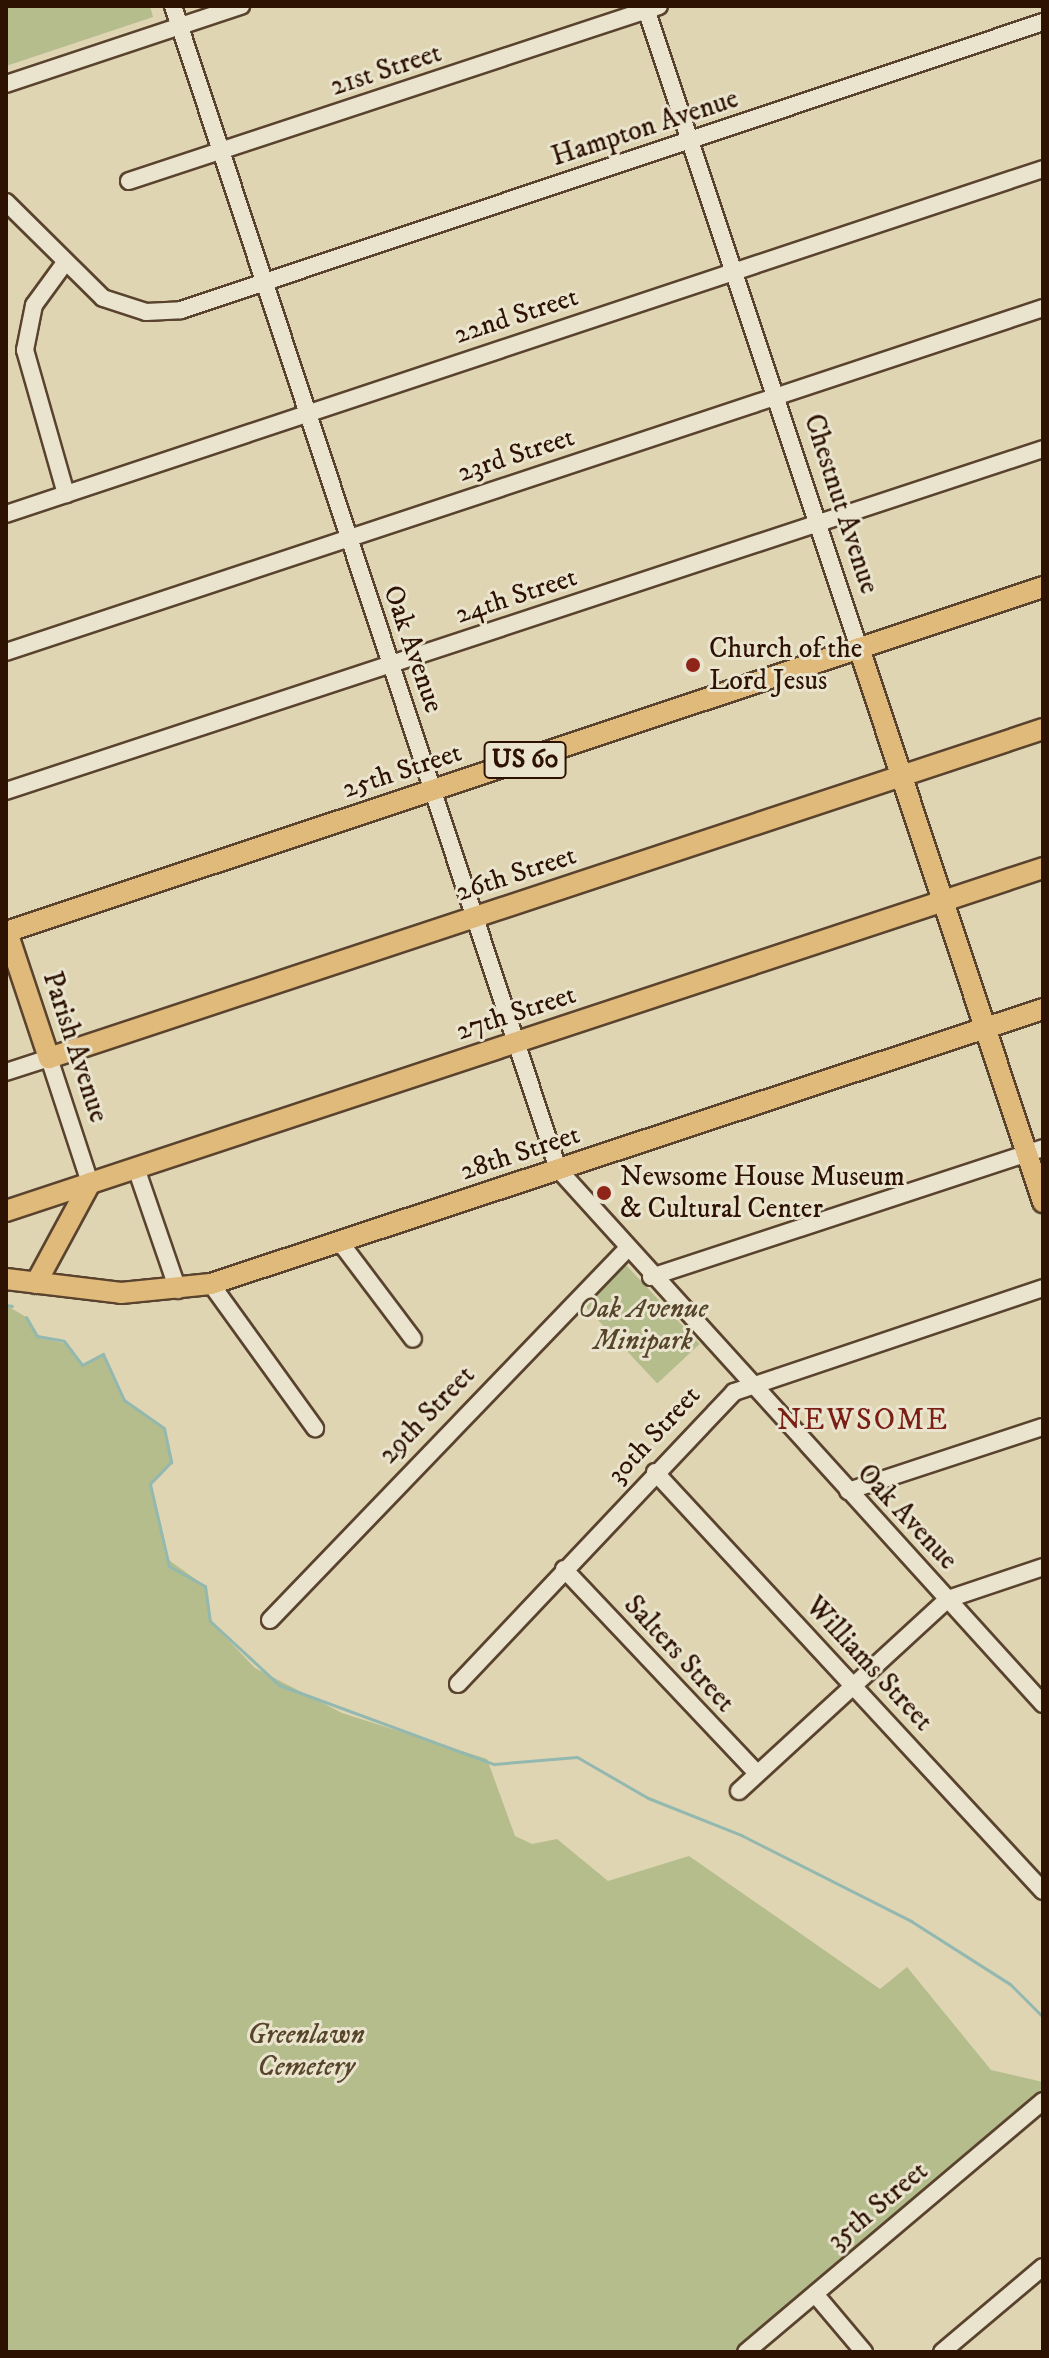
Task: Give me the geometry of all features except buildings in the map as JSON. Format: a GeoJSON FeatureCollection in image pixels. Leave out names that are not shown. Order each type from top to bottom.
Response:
{"type":"FeatureCollection","features":[{"type":"Feature","properties":{"kind":"main road","name":"25th Street"},"geometry":{"type":"LineString","coordinates":[[6,931],[1043,587]]}},
{"type":"Feature","properties":{"kind":"main road","name":"Chestnut Avenue"},"geometry":{"type":"LineString","coordinates":[[859,648],[985,1028],[1035,1151],[1043,1202]]}},
{"type":"Feature","properties":{"kind":"main road","name":"26th Street"},"geometry":{"type":"LineString","coordinates":[[49,1058],[1043,729]]}},
{"type":"Feature","properties":{"kind":"main road","name":"27th Street"},"geometry":{"type":"LineString","coordinates":[[6,1211],[1043,868]]}},
{"type":"Feature","properties":{"kind":"main road","name":"Parish Avenue"},"geometry":{"type":"LineString","coordinates":[[6,931],[49,1058]]}},
{"type":"Feature","properties":{"kind":"main road","name":"28th Street"},"geometry":{"type":"LineString","coordinates":[[6,1279],[178,1290],[211,1284],[1043,1009]]}},
{"type":"Feature","properties":{"kind":"main road"},"geometry":{"type":"LineString","coordinates":[[36,1283],[90,1183]]}},
{"type":"Feature","properties":{"kind":"street","name":"Oak Avenue"},"geometry":{"type":"LineString","coordinates":[[173,6],[558,1169],[626,1250],[1043,1704]]}},
{"type":"Feature","properties":{"kind":"street"},"geometry":{"type":"LineString","coordinates":[[6,84],[241,6]]}},
{"type":"Feature","properties":{"kind":"street","name":"Chestnut Avenue"},"geometry":{"type":"LineString","coordinates":[[650,7],[690,141],[859,648]]}},
{"type":"Feature","properties":{"kind":"street","name":"21st Street"},"geometry":{"type":"LineString","coordinates":[[129,181],[650,7]]}},
{"type":"Feature","properties":{"kind":"street","name":"Hampton Avenue"},"geometry":{"type":"LineString","coordinates":[[6,202],[64,264],[103,298],[146,312],[181,310],[1043,22]]}},
{"type":"Feature","properties":{"kind":"street","name":"22nd Street"},"geometry":{"type":"LineString","coordinates":[[6,514],[1043,169]]}},
{"type":"Feature","properties":{"kind":"street"},"geometry":{"type":"LineString","coordinates":[[64,264],[34,305],[25,350],[66,494]]}},
{"type":"Feature","properties":{"kind":"street","name":"23rd Street"},"geometry":{"type":"LineString","coordinates":[[6,652],[1043,308]]}},
{"type":"Feature","properties":{"kind":"street","name":"24th Street"},"geometry":{"type":"LineString","coordinates":[[6,791],[1043,449]]}},
{"type":"Feature","properties":{"kind":"street","name":"26th Street"},"geometry":{"type":"LineString","coordinates":[[6,1072],[49,1058]]}},
{"type":"Feature","properties":{"kind":"street","name":"Parish Avenue"},"geometry":{"type":"LineString","coordinates":[[49,1058],[90,1183]]}},
{"type":"Feature","properties":{"kind":"street"},"geometry":{"type":"LineString","coordinates":[[651,1277],[1035,1151]]}},
{"type":"Feature","properties":{"kind":"street"},"geometry":{"type":"LineString","coordinates":[[136,1168],[178,1290]]}},
{"type":"Feature","properties":{"kind":"street"},"geometry":{"type":"LineString","coordinates":[[340,1242],[413,1339]]}},
{"type":"Feature","properties":{"kind":"street","name":"29th Street"},"geometry":{"type":"LineString","coordinates":[[270,1620],[626,1250]]}},
{"type":"Feature","properties":{"kind":"street"},"geometry":{"type":"LineString","coordinates":[[211,1284],[315,1428]]}},
{"type":"Feature","properties":{"kind":"street","name":"30th Street"},"geometry":{"type":"LineString","coordinates":[[458,1684],[722,1401],[749,1385],[1043,1288]]}},
{"type":"Feature","properties":{"kind":"street"},"geometry":{"type":"LineString","coordinates":[[848,1491],[1043,1427]]}},
{"type":"Feature","properties":{"kind":"street","name":"Williams Street"},"geometry":{"type":"LineString","coordinates":[[655,1472],[1043,1891]]}},
{"type":"Feature","properties":{"kind":"street"},"geometry":{"type":"LineString","coordinates":[[739,1791],[852,1683],[948,1599],[1043,1567]]}},
{"type":"Feature","properties":{"kind":"street","name":"Salters Street"},"geometry":{"type":"LineString","coordinates":[[564,1569],[757,1773]]}},
{"type":"Feature","properties":{"kind":"street","name":"35th Street"},"geometry":{"type":"LineString","coordinates":[[746,2352],[1043,2101]]}},
{"type":"Feature","properties":{"kind":"street"},"geometry":{"type":"LineString","coordinates":[[942,2352],[1043,2267]]}},
{"type":"Feature","properties":{"kind":"street"},"geometry":{"type":"LineString","coordinates":[[815,2294],[864,2352]]}},
{"type":"Feature","properties":{"kind":"green space"},"geometry":{"type":"Polygon","coordinates":[[[6,6],[150,6],[153,17],[6,66],[6,6]]]}},
{"type":"Feature","properties":{"kind":"green space","name":"Oak Avenue Minipark"},"geometry":{"type":"Polygon","coordinates":[[[626,1265],[700,1344],[657,1384],[584,1305],[626,1265]]]}},
{"type":"Feature","properties":{"kind":"green space","name":"Greenlawn Cemetery"},"geometry":{"type":"Polygon","coordinates":[[[6,1305],[26,1317],[40,1338],[67,1344],[82,1365],[103,1354],[124,1400],[164,1428],[171,1462],[150,1484],[166,1558],[205,1586],[210,1621],[255,1668],[342,1713],[487,1759],[515,1836],[532,1844],[557,1839],[608,1881],[689,1856],[880,1989],[907,1967],[991,2070],[1043,2082],[1043,2090],[737,2352],[6,2352],[6,1305]]]}},
{"type":"Feature","properties":{"kind":"waterway"},"geometry":{"type":"LineString","coordinates":[[6,1305],[12,1306]]}},
{"type":"Feature","properties":{"kind":"waterway"},"geometry":{"type":"LineString","coordinates":[[26,1317],[37,1336],[64,1341],[82,1365],[103,1354],[124,1400],[164,1428],[171,1462],[150,1484],[169,1566],[205,1586],[210,1621],[279,1685],[494,1764],[577,1757],[648,1798],[741,1835],[911,1921],[1010,1984],[1043,2017]]}},
{"type":"Feature","properties":{"kind":"place","name":"Church of the Lord Jesus"},"geometry":{"type":"Point","coordinates":[693,665]}},
{"type":"Feature","properties":{"kind":"place","name":"Newsome House Museum & Cultural Center"},"geometry":{"type":"Point","coordinates":[604,1193]}},
{"type":"Feature","properties":{"kind":"district","name":"NEWSOME"},"geometry":{"type":"Point","coordinates":[863,1421]}}]}
